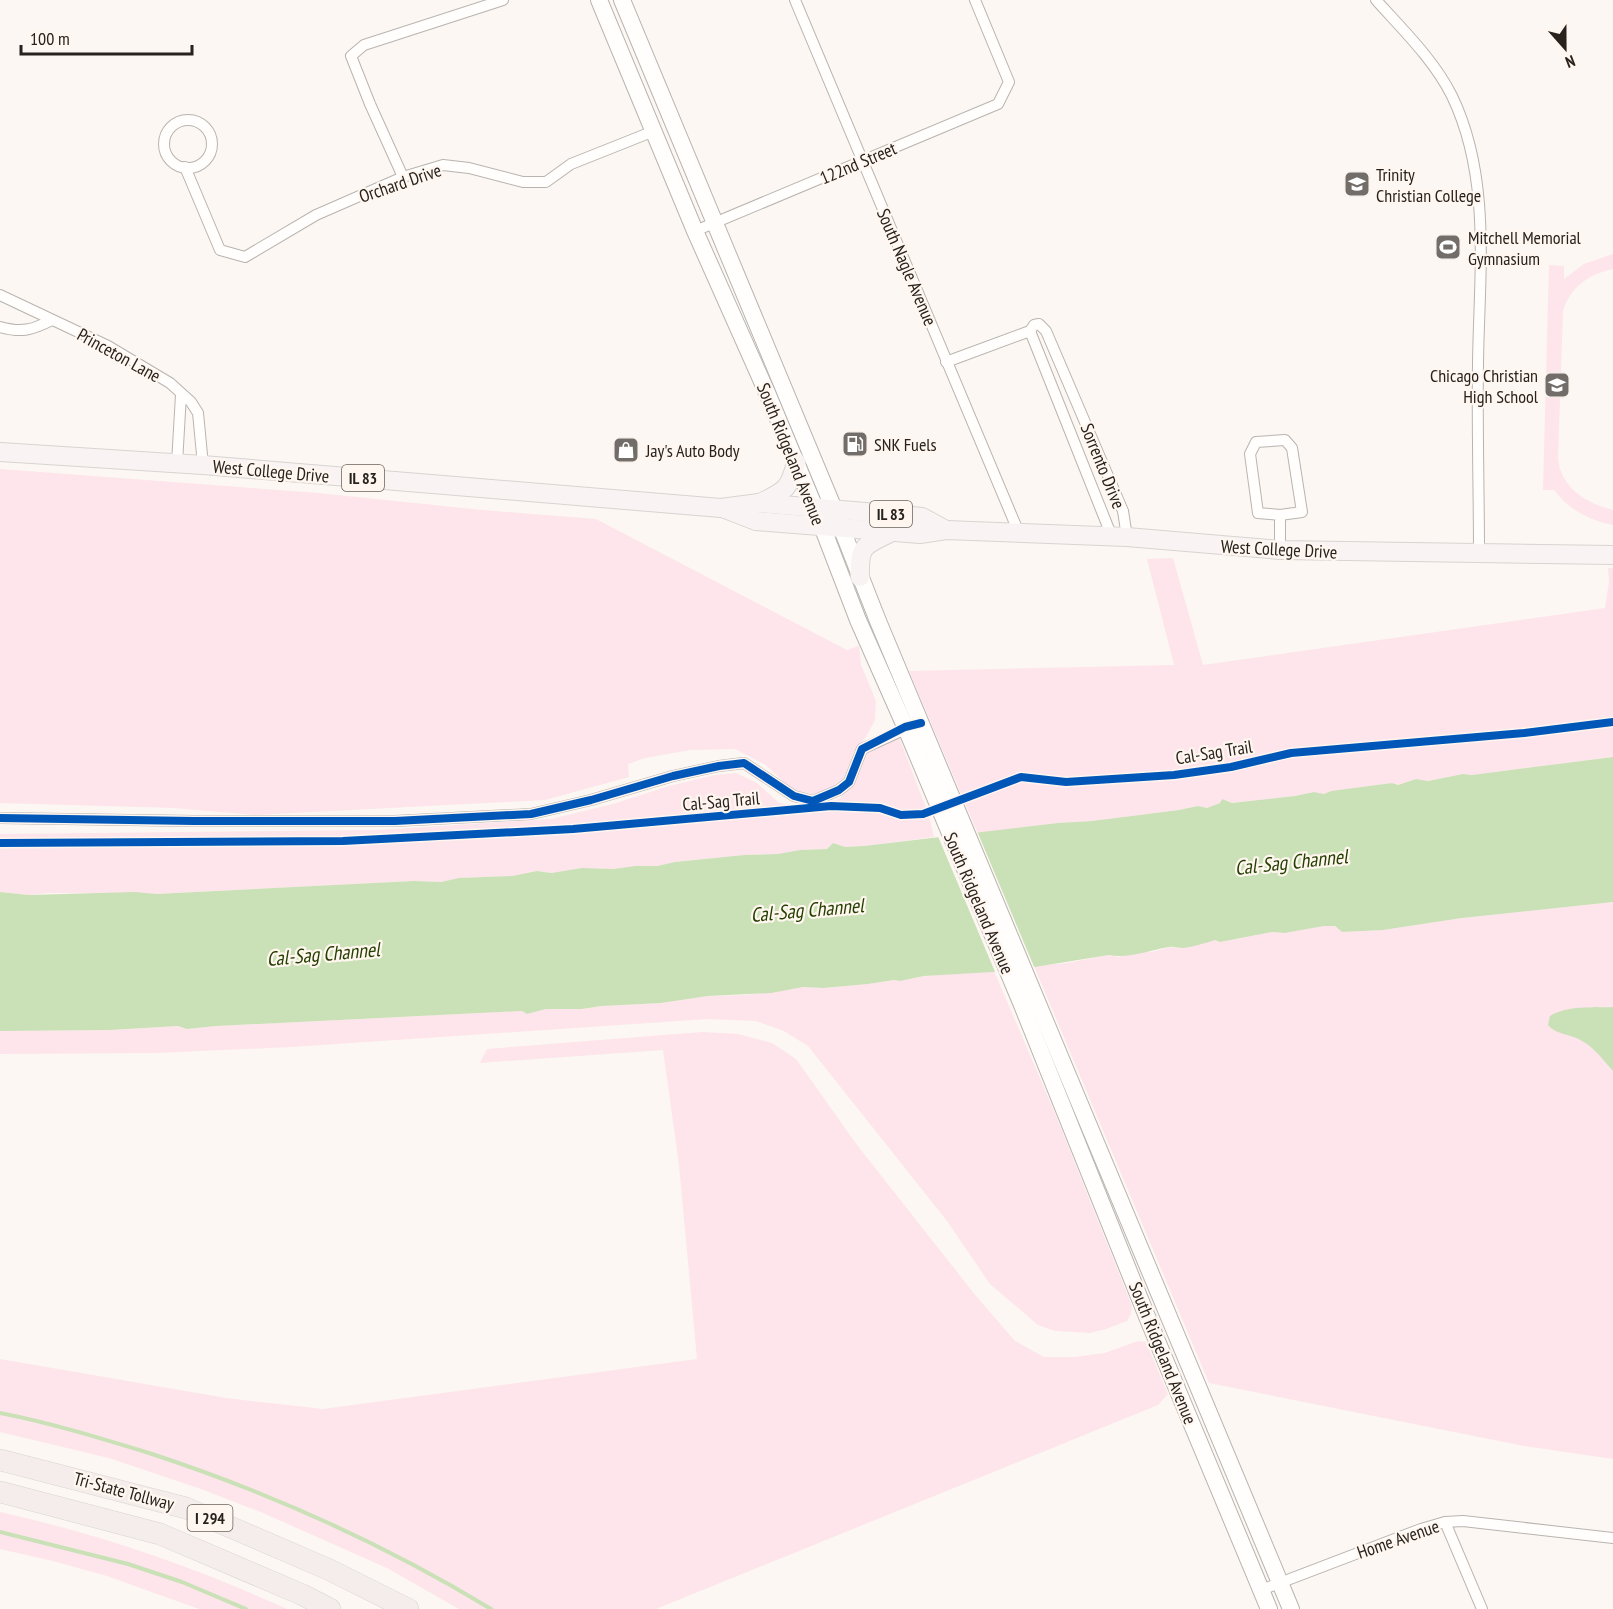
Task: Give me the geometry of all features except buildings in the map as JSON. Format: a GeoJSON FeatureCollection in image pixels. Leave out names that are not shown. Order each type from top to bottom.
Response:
{"type":"FeatureCollection","features":[{"type":"Feature","properties":{"kind":"highway","name":"Tri-State Tollway"},"geometry":{"type":"LineString","coordinates":[[0,1460],[186,1508],[330,1570],[408,1609]]}},
{"type":"Feature","properties":{"kind":"highway","name":"Tri-State Tollway"},"geometry":{"type":"LineString","coordinates":[[0,1492],[160,1534],[330,1609]]}},
{"type":"Feature","properties":{"kind":"main road","name":"South Ridgeland Avenue"},"geometry":{"type":"LineString","coordinates":[[599,0],[695,231],[796,462],[858,620],[913,725]]}},
{"type":"Feature","properties":{"kind":"main road","name":"South Ridgeland Avenue"},"geometry":{"type":"LineString","coordinates":[[622,0],[834,508],[913,725],[942,795],[1291,1609]]}},
{"type":"Feature","properties":{"kind":"main road","name":"West College Drive"},"geometry":{"type":"LineString","coordinates":[[0,452],[203,465],[721,508],[759,503],[834,508],[922,517],[946,530]]}},
{"type":"Feature","properties":{"kind":"main road"},"geometry":{"type":"LineString","coordinates":[[759,503],[779,494],[791,483],[796,462]]}},
{"type":"Feature","properties":{"kind":"main road","name":"West College Drive"},"geometry":{"type":"LineString","coordinates":[[721,508],[756,521],[821,528],[920,534],[946,530],[1119,537],[1280,550],[1613,555]]}},
{"type":"Feature","properties":{"kind":"main road"},"geometry":{"type":"LineString","coordinates":[[860,578],[860,557],[868,544],[890,532]]}},
{"type":"Feature","properties":{"kind":"main road","name":"South Ridgeland Avenue"},"geometry":{"type":"LineString","coordinates":[[1030,1003],[1155,1334],[1269,1609]]}},
{"type":"Feature","properties":{"kind":"street"},"geometry":{"type":"LineString","coordinates":[[403,177],[351,56],[364,45],[503,0]]}},
{"type":"Feature","properties":{"kind":"street","name":"South Nagle Avenue"},"geometry":{"type":"LineString","coordinates":[[795,0],[1019,533]]}},
{"type":"Feature","properties":{"kind":"street","name":"122nd Street"},"geometry":{"type":"LineString","coordinates":[[695,231],[998,104],[1009,82],[975,0]]}},
{"type":"Feature","properties":{"kind":"street"},"geometry":{"type":"LineString","coordinates":[[1376,0],[1432,63],[1452,96],[1467,134],[1475,167],[1480,224],[1479,554]]}},
{"type":"Feature","properties":{"kind":"street"},"geometry":{"type":"LineString","coordinates":[[184,120],[192,120],[206,128],[212,143],[211,151],[201,164],[185,167],[172,161],[167,155],[165,141],[171,127],[184,120]]}},
{"type":"Feature","properties":{"kind":"street","name":"Orchard Drive"},"geometry":{"type":"LineString","coordinates":[[185,167],[220,250],[245,257],[316,215],[403,177],[443,165],[469,168],[523,182],[546,182],[571,164],[654,131]]}},
{"type":"Feature","properties":{"kind":"street","name":"Princeton Lane"},"geometry":{"type":"LineString","coordinates":[[0,295],[108,346],[170,383],[191,402],[198,413],[203,465]]}},
{"type":"Feature","properties":{"kind":"street"},"geometry":{"type":"LineString","coordinates":[[0,327],[16,332],[36,328],[52,320]]}},
{"type":"Feature","properties":{"kind":"street","name":"Sorrento Drive"},"geometry":{"type":"LineString","coordinates":[[1039,324],[1046,331],[1123,511],[1119,537],[1059,403],[1030,331],[1034,325],[1039,324]]}},
{"type":"Feature","properties":{"kind":"street"},"geometry":{"type":"LineString","coordinates":[[946,362],[1030,331]]}},
{"type":"Feature","properties":{"kind":"street"},"geometry":{"type":"LineString","coordinates":[[177,463],[182,395]]}},
{"type":"Feature","properties":{"kind":"street"},"geometry":{"type":"LineString","coordinates":[[1059,403],[1074,396]]}},
{"type":"Feature","properties":{"kind":"street"},"geometry":{"type":"LineString","coordinates":[[1285,440],[1292,448],[1302,512],[1280,515],[1258,513],[1250,454],[1256,442],[1285,440]]}},
{"type":"Feature","properties":{"kind":"street"},"geometry":{"type":"LineString","coordinates":[[1280,515],[1280,550]]}},
{"type":"Feature","properties":{"kind":"street"},"geometry":{"type":"LineString","coordinates":[[0,818],[395,821],[531,814],[591,800],[673,776],[744,763],[794,796],[813,801],[839,790],[849,782],[862,749],[913,725]]}},
{"type":"Feature","properties":{"kind":"street","name":"Home Avenue"},"geometry":{"type":"LineString","coordinates":[[1261,1590],[1445,1522],[1463,1521],[1613,1538]]}},
{"type":"Feature","properties":{"kind":"street"},"geometry":{"type":"LineString","coordinates":[[1445,1522],[1482,1609]]}},
{"type":"Feature","properties":{"kind":"shaded area"},"geometry":{"type":"Polygon","coordinates":[[[1613,254],[1613,269],[1588,278],[1576,288],[1563,311],[1558,457],[1560,468],[1569,486],[1593,503],[1613,510],[1613,525],[1580,513],[1554,490],[1543,490],[1549,265],[1564,266],[1564,279],[1584,264],[1613,254]]]}},
{"type":"Feature","properties":{"kind":"shaded area"},"geometry":{"type":"Polygon","coordinates":[[[0,469],[318,493],[596,519],[847,650],[859,646],[861,665],[876,701],[875,720],[866,737],[854,751],[845,777],[826,792],[813,794],[792,790],[766,765],[735,749],[690,750],[645,758],[628,764],[629,777],[545,800],[255,815],[173,808],[0,803],[0,469]]]}},
{"type":"Feature","properties":{"kind":"shaded area"},"geometry":{"type":"Polygon","coordinates":[[[1173,558],[1203,665],[1605,608],[1609,582],[1608,568],[1613,568],[1613,757],[1472,775],[1463,774],[1428,781],[1416,779],[1398,785],[1392,783],[1331,791],[1324,794],[1314,792],[1232,803],[1222,799],[1220,803],[1207,808],[1198,806],[978,834],[909,671],[1174,665],[1147,559],[1173,558]]]}},
{"type":"Feature","properties":{"kind":"shaded area"},"geometry":{"type":"Polygon","coordinates":[[[898,734],[929,816],[934,837],[864,846],[845,847],[833,843],[827,849],[744,855],[657,866],[613,869],[582,868],[551,873],[537,871],[512,876],[459,878],[441,882],[414,881],[156,894],[48,893],[29,895],[0,892],[0,834],[377,830],[551,819],[613,804],[669,786],[715,775],[736,773],[757,783],[779,803],[818,804],[839,799],[849,788],[865,755],[898,734]]]}},
{"type":"Feature","properties":{"kind":"shaded area"},"geometry":{"type":"Polygon","coordinates":[[[1613,902],[1613,1459],[1524,1446],[1209,1383],[1034,966],[1067,963],[1109,955],[1118,957],[1170,947],[1182,948],[1215,940],[1221,942],[1272,932],[1285,933],[1324,926],[1335,926],[1342,932],[1383,930],[1462,918],[1613,902]]]}},
{"type":"Feature","properties":{"kind":"shaded area"},"geometry":{"type":"Polygon","coordinates":[[[994,971],[1054,1111],[1132,1306],[1127,1321],[1106,1329],[1090,1333],[1055,1331],[1038,1325],[990,1284],[947,1221],[808,1046],[784,1031],[756,1021],[708,1019],[292,1047],[157,1053],[0,1054],[0,1031],[110,1030],[178,1026],[187,1029],[522,1011],[527,1014],[546,1009],[582,1009],[661,1003],[708,996],[745,995],[803,987],[823,988],[900,981],[924,976],[994,971]]]}},
{"type":"Feature","properties":{"kind":"shaded area"},"geometry":{"type":"Polygon","coordinates":[[[702,1032],[738,1034],[772,1043],[796,1059],[857,1145],[976,1296],[1015,1341],[1044,1357],[1074,1357],[1105,1353],[1138,1341],[1146,1342],[1168,1394],[1158,1405],[656,1609],[459,1609],[387,1568],[263,1513],[201,1489],[109,1458],[0,1432],[0,1359],[226,1398],[323,1409],[697,1359],[679,1165],[663,1050],[480,1063],[487,1049],[702,1032]]]}},
{"type":"Feature","properties":{"kind":"shaded area"},"geometry":{"type":"Polygon","coordinates":[[[0,1512],[110,1541],[146,1553],[217,1579],[287,1609],[199,1609],[107,1576],[0,1549],[0,1512]]]}},
{"type":"Feature","properties":{"kind":"water","name":"Cal-Sag Channel"},"geometry":{"type":"Polygon","coordinates":[[[1613,757],[1613,902],[1462,918],[1383,930],[1342,932],[1335,926],[1324,926],[1009,971],[924,976],[900,981],[823,988],[803,987],[771,993],[708,996],[661,1003],[582,1009],[546,1009],[527,1014],[522,1011],[187,1029],[178,1026],[110,1030],[0,1031],[0,892],[29,895],[135,892],[156,894],[414,881],[441,882],[459,878],[512,876],[537,871],[551,873],[582,868],[613,869],[657,866],[744,855],[827,849],[833,843],[845,847],[864,846],[1092,821],[1198,806],[1207,808],[1220,803],[1222,799],[1232,803],[1314,792],[1324,794],[1331,791],[1392,783],[1398,785],[1416,779],[1428,781],[1463,774],[1472,775],[1613,757]]]}},
{"type":"Feature","properties":{"kind":"water"},"geometry":{"type":"Polygon","coordinates":[[[1613,1007],[1613,1071],[1587,1044],[1555,1031],[1548,1025],[1550,1016],[1557,1012],[1581,1008],[1613,1007]]]}},
{"type":"Feature","properties":{"kind":"pier"},"geometry":{"type":"Polygon","coordinates":[[[977,831],[1035,969],[996,974],[937,834],[977,831]]]}},
{"type":"Feature","properties":{"kind":"waterway"},"geometry":{"type":"LineString","coordinates":[[0,1413],[57,1426],[149,1453],[281,1502],[367,1541],[491,1609]]}},
{"type":"Feature","properties":{"kind":"waterway"},"geometry":{"type":"LineString","coordinates":[[0,1532],[128,1564],[182,1582],[246,1609]]}},
{"type":"Feature","properties":{"kind":"cycle path","name":"Cal-Sag Trail"},"geometry":{"type":"LineString","coordinates":[[0,843],[343,841],[573,829],[831,806],[880,808],[901,815],[923,814],[1021,777],[1066,782],[1174,775],[1231,767],[1291,753],[1524,733],[1613,722]]}},
{"type":"Feature","properties":{"kind":"cycle path","name":"Cal-Sag Trail"},"geometry":{"type":"LineString","coordinates":[[0,818],[395,821],[531,814],[591,800],[673,776],[744,763],[794,796],[813,801],[839,790],[849,782],[862,749],[905,727],[921,723]]}},
{"type":"Feature","properties":{"kind":"place","name":"Trinity Christian College"},"geometry":{"type":"Point","coordinates":[1357,184]}},
{"type":"Feature","properties":{"kind":"place","name":"Mitchell Memorial Gymnasium"},"geometry":{"type":"Point","coordinates":[1448,247]}},
{"type":"Feature","properties":{"kind":"place","name":"Chicago Christian High School"},"geometry":{"type":"Point","coordinates":[1557,385]}},
{"type":"Feature","properties":{"kind":"place","name":"SNK Fuels"},"geometry":{"type":"Point","coordinates":[855,444]}},
{"type":"Feature","properties":{"kind":"place","name":"Jay's Auto Body"},"geometry":{"type":"Point","coordinates":[626,450]}}]}
